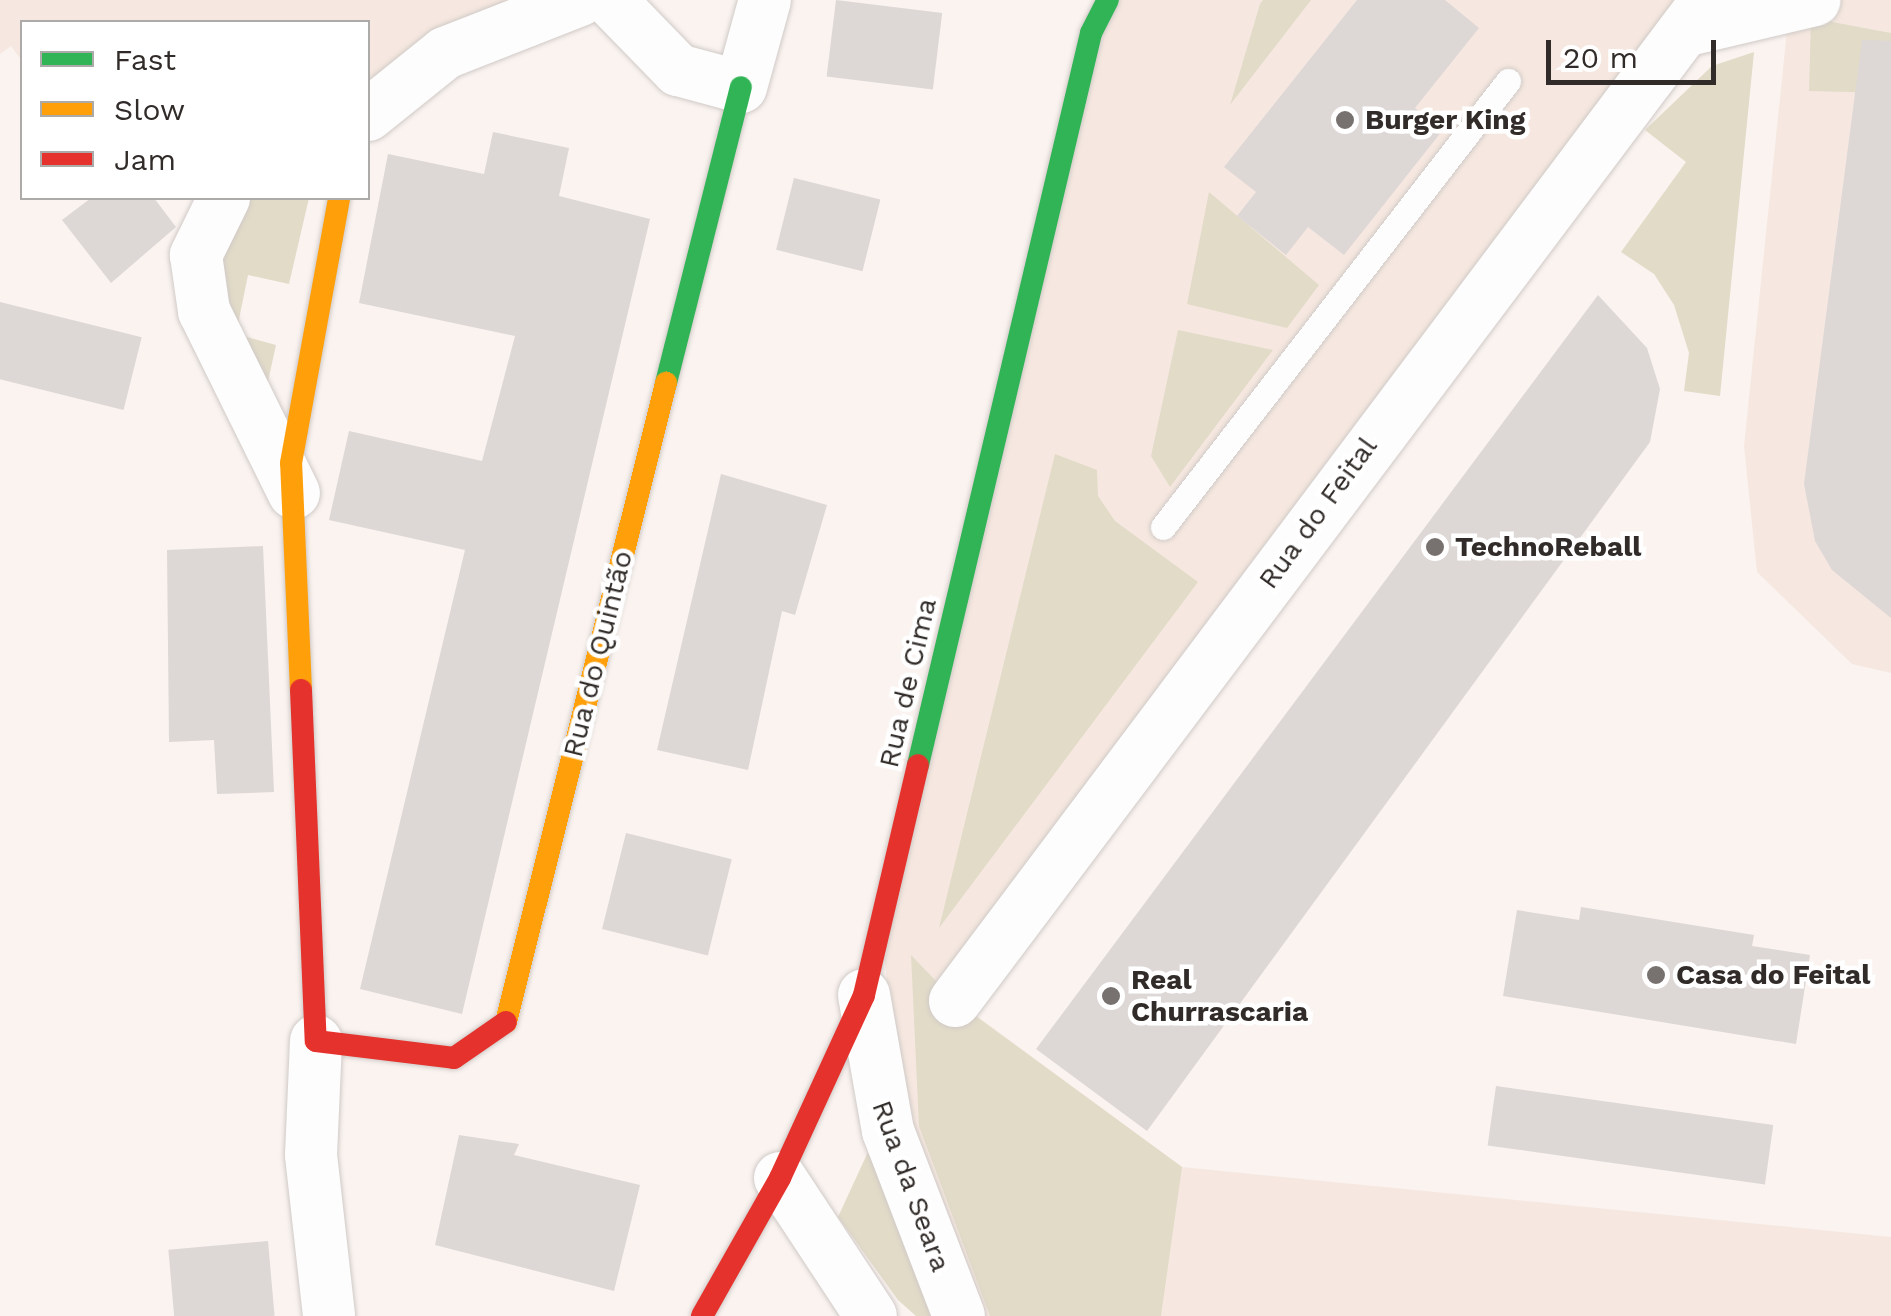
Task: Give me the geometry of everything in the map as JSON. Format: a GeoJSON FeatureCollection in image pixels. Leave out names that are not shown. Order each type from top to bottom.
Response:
{"type":"FeatureCollection","features":[{"type":"Feature","properties":{"kind":"street"},"geometry":{"type":"LineString","coordinates":[[370,113],[445,53],[580,0]]}},
{"type":"Feature","properties":{"kind":"street"},"geometry":{"type":"LineString","coordinates":[[610,0],[678,70],[740,87]]}},
{"type":"Feature","properties":{"kind":"street","name":"Rua do Quintão"},"geometry":{"type":"LineString","coordinates":[[316,1041],[454,1058],[503,1032],[765,0]]}},
{"type":"Feature","properties":{"kind":"street","name":"Rua de Cima"},"geometry":{"type":"LineString","coordinates":[[1089,0],[1091,33]]}},
{"type":"Feature","properties":{"kind":"street","name":"Rua de Cima"},"geometry":{"type":"LineString","coordinates":[[702,1316],[780,1178],[864,995],[1091,33],[1108,0]]}},
{"type":"Feature","properties":{"kind":"street","name":"Rua do Feital"},"geometry":{"type":"LineString","coordinates":[[954,1000],[1419,374],[1698,15],[1815,0]]}},
{"type":"Feature","properties":{"kind":"street"},"geometry":{"type":"LineString","coordinates":[[223,200],[196,255],[204,312],[294,493]]}},
{"type":"Feature","properties":{"kind":"street"},"geometry":{"type":"LineString","coordinates":[[329,1316],[312,1156],[316,1041],[291,463],[338,200]]}},
{"type":"Feature","properties":{"kind":"street","name":"Rua da Seara"},"geometry":{"type":"LineString","coordinates":[[864,995],[880,1102],[959,1316]]}},
{"type":"Feature","properties":{"kind":"street"},"geometry":{"type":"LineString","coordinates":[[780,1178],[871,1316]]}},
{"type":"Feature","properties":{"kind":"lane"},"geometry":{"type":"LineString","coordinates":[[1163,527],[1508,80]]}},
{"type":"Feature","properties":{"kind":"shaded area"},"geometry":{"type":"Polygon","coordinates":[[[0,0],[580,0],[370,114],[370,20],[20,20],[20,58],[11,46],[0,54],[0,0]]]}},
{"type":"Feature","properties":{"kind":"shaded area"},"geometry":{"type":"Polygon","coordinates":[[[1108,0],[1707,0],[955,1000],[1182,1167],[1891,1237],[1891,1316],[959,1316],[910,1187],[881,928],[1108,0]]]}},
{"type":"Feature","properties":{"kind":"shaded area"},"geometry":{"type":"Polygon","coordinates":[[[1263,0],[1311,0],[1230,105],[1260,4],[1263,0]]]}},
{"type":"Feature","properties":{"kind":"shaded area"},"geometry":{"type":"Polygon","coordinates":[[[1815,0],[1891,0],[1891,673],[1852,664],[1757,572],[1744,446],[1789,11],[1815,0]]]}},
{"type":"Feature","properties":{"kind":"shaded area"},"geometry":{"type":"Polygon","coordinates":[[[1811,18],[1891,33],[1891,93],[1809,91],[1811,18]]]}},
{"type":"Feature","properties":{"kind":"shaded area"},"geometry":{"type":"Polygon","coordinates":[[[1754,52],[1720,396],[1684,391],[1689,353],[1674,305],[1654,274],[1621,252],[1686,162],[1645,130],[1712,66],[1754,52]]]}},
{"type":"Feature","properties":{"kind":"shaded area"},"geometry":{"type":"Polygon","coordinates":[[[1209,192],[1319,285],[1287,328],[1187,304],[1209,192]]]}},
{"type":"Feature","properties":{"kind":"shaded area"},"geometry":{"type":"Polygon","coordinates":[[[248,200],[309,200],[289,284],[248,275],[236,334],[276,345],[265,395],[226,321],[216,266],[227,220],[248,200]]]}},
{"type":"Feature","properties":{"kind":"shaded area"},"geometry":{"type":"Polygon","coordinates":[[[1178,330],[1273,350],[1170,487],[1151,456],[1178,330]]]}},
{"type":"Feature","properties":{"kind":"shaded area"},"geometry":{"type":"Polygon","coordinates":[[[1055,454],[1097,470],[1098,496],[1115,521],[1198,582],[939,928],[1055,454]]]}},
{"type":"Feature","properties":{"kind":"shaded area"},"geometry":{"type":"Polygon","coordinates":[[[911,955],[955,1001],[1182,1167],[1161,1316],[990,1316],[919,1126],[911,955]]]}},
{"type":"Feature","properties":{"kind":"shaded area"},"geometry":{"type":"Polygon","coordinates":[[[868,1152],[938,1316],[916,1316],[898,1300],[838,1217],[868,1152]]]}},
{"type":"Feature","properties":{"kind":"building"},"geometry":{"type":"Polygon","coordinates":[[[836,0],[942,13],[933,89],[827,76],[836,0]]]}},
{"type":"Feature","properties":{"kind":"building","name":"Burger King"},"geometry":{"type":"Polygon","coordinates":[[[1357,0],[1445,0],[1479,28],[1415,108],[1442,131],[1344,255],[1308,227],[1286,255],[1237,216],[1256,192],[1224,167],[1357,0]]]}},
{"type":"Feature","properties":{"kind":"building"},"geometry":{"type":"Polygon","coordinates":[[[1862,40],[1891,41],[1891,618],[1832,570],[1815,541],[1804,484],[1862,40]]]}},
{"type":"Feature","properties":{"kind":"building"},"geometry":{"type":"Polygon","coordinates":[[[493,132],[569,148],[559,196],[650,219],[462,1014],[360,989],[465,550],[329,520],[349,431],[482,461],[515,336],[359,303],[388,154],[484,174],[493,132]]]}},
{"type":"Feature","properties":{"kind":"building"},"geometry":{"type":"Polygon","coordinates":[[[794,178],[880,200],[862,271],[776,250],[794,178]]]}},
{"type":"Feature","properties":{"kind":"building"},"geometry":{"type":"Polygon","coordinates":[[[88,200],[156,200],[176,227],[111,283],[62,220],[88,200]]]}},
{"type":"Feature","properties":{"kind":"building"},"geometry":{"type":"Polygon","coordinates":[[[1598,295],[1647,348],[1660,389],[1650,442],[1147,1131],[1036,1049],[1598,295]]]}},
{"type":"Feature","properties":{"kind":"building"},"geometry":{"type":"Polygon","coordinates":[[[0,302],[142,337],[124,410],[0,379],[0,302]]]}},
{"type":"Feature","properties":{"kind":"building"},"geometry":{"type":"Polygon","coordinates":[[[721,474],[827,505],[795,615],[782,611],[748,770],[657,750],[721,474]]]}},
{"type":"Feature","properties":{"kind":"building"},"geometry":{"type":"Polygon","coordinates":[[[263,546],[274,792],[217,794],[214,740],[169,742],[167,550],[263,546]]]}},
{"type":"Feature","properties":{"kind":"building"},"geometry":{"type":"Polygon","coordinates":[[[626,833],[732,859],[708,955],[602,929],[626,833]]]}},
{"type":"Feature","properties":{"kind":"building","name":"Casa do Feital"},"geometry":{"type":"Polygon","coordinates":[[[1581,907],[1754,935],[1752,946],[1810,955],[1796,1044],[1503,996],[1517,910],[1579,920],[1581,907]]]}},
{"type":"Feature","properties":{"kind":"building"},"geometry":{"type":"Polygon","coordinates":[[[1496,1086],[1773,1125],[1765,1184],[1488,1145],[1496,1086]]]}},
{"type":"Feature","properties":{"kind":"building"},"geometry":{"type":"Polygon","coordinates":[[[459,1135],[519,1144],[514,1155],[640,1185],[614,1291],[435,1245],[459,1135]]]}},
{"type":"Feature","properties":{"kind":"building"},"geometry":{"type":"Polygon","coordinates":[[[268,1241],[275,1316],[174,1316],[168,1250],[268,1241]]]}},
{"type":"Feature","properties":{"kind":"traffic: fast"},"geometry":{"type":"LineString","coordinates":[[918,765],[1091,33],[1108,0]]}},
{"type":"Feature","properties":{"kind":"traffic: fast"},"geometry":{"type":"LineString","coordinates":[[666,383],[741,87]]}},
{"type":"Feature","properties":{"kind":"traffic: slow"},"geometry":{"type":"LineString","coordinates":[[301,690],[291,463],[339,200]]}},
{"type":"Feature","properties":{"kind":"traffic: slow"},"geometry":{"type":"LineString","coordinates":[[506,1022],[666,383]]}},
{"type":"Feature","properties":{"kind":"traffic: jam"},"geometry":{"type":"LineString","coordinates":[[301,690],[316,1041],[454,1058],[506,1022]]}},
{"type":"Feature","properties":{"kind":"traffic: jam"},"geometry":{"type":"LineString","coordinates":[[702,1316],[780,1178],[864,995],[918,765]]}},
{"type":"Feature","properties":{"kind":"place","name":"Burger King"},"geometry":{"type":"Point","coordinates":[1345,120]}},
{"type":"Feature","properties":{"kind":"place","name":"TechnoReball"},"geometry":{"type":"Point","coordinates":[1435,547]}},
{"type":"Feature","properties":{"kind":"place","name":"Casa do Feital"},"geometry":{"type":"Point","coordinates":[1656,975]}},
{"type":"Feature","properties":{"kind":"place","name":"Real Churrascaria"},"geometry":{"type":"Point","coordinates":[1111,996]}}]}
